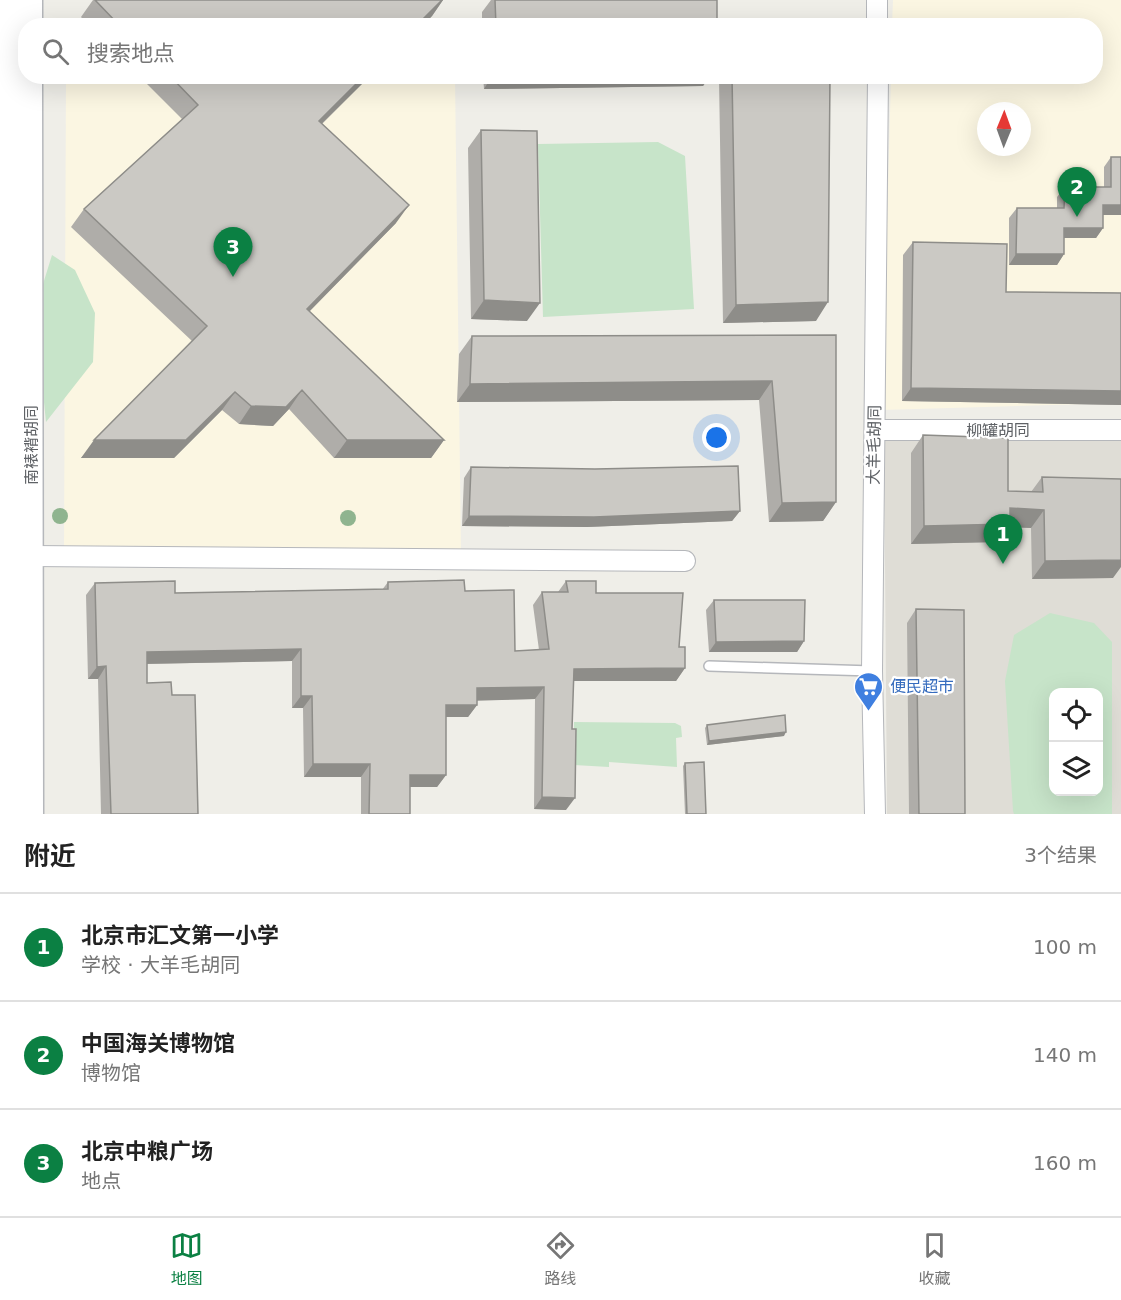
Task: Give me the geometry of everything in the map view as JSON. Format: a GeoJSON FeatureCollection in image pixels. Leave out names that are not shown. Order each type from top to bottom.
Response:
{"type":"FeatureCollection","features":[{"type":"Feature","properties":{"kind":"street","name":"南裱褙胡同"},"geometry":{"type":"LineString","coordinates":[[9,0],[9,814]]}},
{"type":"Feature","properties":{"kind":"street"},"geometry":{"type":"LineString","coordinates":[[30,0],[30,18]]}},
{"type":"Feature","properties":{"kind":"street"},"geometry":{"type":"LineString","coordinates":[[877,0],[877,18]]}},
{"type":"Feature","properties":{"kind":"street","name":"南裱褙胡同"},"geometry":{"type":"LineString","coordinates":[[30,84],[31,814]]}},
{"type":"Feature","properties":{"kind":"street","name":"大羊毛胡同"},"geometry":{"type":"LineString","coordinates":[[874,814],[872,670],[878,84]]}},
{"type":"Feature","properties":{"kind":"street","name":"柳罐胡同"},"geometry":{"type":"LineString","coordinates":[[875,430],[1121,430]]}},
{"type":"Feature","properties":{"kind":"street"},"geometry":{"type":"LineString","coordinates":[[31,556],[685,561]]}},
{"type":"Feature","properties":{"kind":"lane"},"geometry":{"type":"LineString","coordinates":[[709,666],[872,670]]}},
{"type":"Feature","properties":{"kind":"shaded area"},"geometry":{"type":"Polygon","coordinates":[[[893,0],[1121,0],[1121,403],[882,410],[891,84],[1103,84],[1103,18],[892,18],[893,0]]]}},
{"type":"Feature","properties":{"kind":"shaded area"},"geometry":{"type":"Polygon","coordinates":[[[66,84],[455,84],[461,553],[64,552],[66,84]]]}},
{"type":"Feature","properties":{"kind":"shaded area"},"geometry":{"type":"Polygon","coordinates":[[[1121,434],[1121,814],[887,814],[884,436],[1121,434]]]}},
{"type":"Feature","properties":{"kind":"green space"},"geometry":{"type":"Polygon","coordinates":[[[658,142],[685,156],[694,309],[543,317],[538,144],[658,142]]]}},
{"type":"Feature","properties":{"kind":"green space"},"geometry":{"type":"Polygon","coordinates":[[[52,255],[75,270],[95,313],[93,362],[46,422],[38,343],[43,284],[52,255]]]}},
{"type":"Feature","properties":{"kind":"green space"},"geometry":{"type":"Polygon","coordinates":[[[1050,613],[1094,623],[1112,642],[1112,814],[1014,814],[1005,681],[1014,635],[1050,613]]]}},
{"type":"Feature","properties":{"kind":"green space"},"geometry":{"type":"Polygon","coordinates":[[[574,722],[675,723],[681,726],[682,737],[676,738],[677,767],[609,762],[609,767],[574,765],[574,722]]]}},
{"type":"Feature","properties":{"kind":"building"},"geometry":{"type":"Polygon","coordinates":[[[95,0],[442,0],[424,18],[112,18],[95,0]]]}},
{"type":"Feature","properties":{"kind":"building"},"geometry":{"type":"Polygon","coordinates":[[[495,0],[717,0],[717,18],[496,18],[495,0]]]}},
{"type":"Feature","properties":{"kind":"building"},"geometry":{"type":"Polygon","coordinates":[[[178,84],[356,84],[319,121],[409,205],[307,309],[444,440],[347,440],[302,390],[286,407],[251,406],[235,392],[186,440],[94,440],[207,326],[84,209],[198,105],[178,84]]]}},
{"type":"Feature","properties":{"kind":"building"},"geometry":{"type":"Polygon","coordinates":[[[732,84],[830,84],[828,302],[736,305],[732,84]]]}},
{"type":"Feature","properties":{"kind":"building"},"geometry":{"type":"Polygon","coordinates":[[[481,130],[537,131],[540,303],[484,300],[481,130]]]}},
{"type":"Feature","properties":{"kind":"building"},"geometry":{"type":"Polygon","coordinates":[[[1111,157],[1121,157],[1121,205],[1103,205],[1103,228],[1064,228],[1064,254],[1016,254],[1017,208],[1064,208],[1065,187],[1111,187],[1111,157]]]}},
{"type":"Feature","properties":{"kind":"building"},"geometry":{"type":"Polygon","coordinates":[[[913,242],[1007,244],[1006,292],[1121,293],[1121,391],[911,388],[913,242]]]}},
{"type":"Feature","properties":{"kind":"building"},"geometry":{"type":"Polygon","coordinates":[[[836,335],[836,502],[782,503],[772,381],[470,384],[472,336],[836,335]]]}},
{"type":"Feature","properties":{"kind":"building"},"geometry":{"type":"Polygon","coordinates":[[[923,435],[1008,438],[1008,491],[1043,492],[1042,477],[1121,479],[1121,560],[1045,561],[1044,510],[1010,508],[1010,524],[924,526],[923,435]]]}},
{"type":"Feature","properties":{"kind":"building"},"geometry":{"type":"Polygon","coordinates":[[[738,466],[740,511],[594,517],[469,516],[471,467],[595,469],[738,466]]]}},
{"type":"Feature","properties":{"kind":"building"},"geometry":{"type":"Polygon","coordinates":[[[464,580],[465,591],[514,590],[515,651],[549,649],[542,592],[568,592],[566,581],[596,581],[596,593],[683,593],[679,647],[685,647],[685,668],[574,669],[572,729],[576,729],[575,798],[542,797],[544,687],[477,688],[477,705],[446,705],[446,775],[410,775],[410,814],[369,814],[370,764],[313,764],[312,696],[301,696],[301,649],[147,652],[147,683],[171,682],[172,695],[195,695],[198,814],[111,814],[106,666],[97,667],[95,583],[175,581],[175,593],[388,589],[388,582],[464,580]]]}},
{"type":"Feature","properties":{"kind":"building"},"geometry":{"type":"Polygon","coordinates":[[[714,600],[805,600],[804,641],[716,642],[714,600]]]}},
{"type":"Feature","properties":{"kind":"building"},"geometry":{"type":"Polygon","coordinates":[[[916,609],[964,610],[965,814],[919,814],[916,609]]]}},
{"type":"Feature","properties":{"kind":"building"},"geometry":{"type":"Polygon","coordinates":[[[785,715],[786,732],[709,741],[707,725],[785,715]]]}},
{"type":"Feature","properties":{"kind":"building"},"geometry":{"type":"Polygon","coordinates":[[[704,762],[706,814],[687,814],[685,763],[704,762]]]}},
{"type":"Feature","properties":{"kind":"place","name":"中国海关博物馆"},"geometry":{"type":"Point","coordinates":[1077,217]}},
{"type":"Feature","properties":{"kind":"place","name":"北京中粮广场"},"geometry":{"type":"Point","coordinates":[233,277]}},
{"type":"Feature","properties":{"kind":"place","name":"北京市汇文第一小学"},"geometry":{"type":"Point","coordinates":[1003,564]}},
{"type":"Feature","properties":{"kind":"place","name":"便民超市"},"geometry":{"type":"Point","coordinates":[869,712]}}]}
